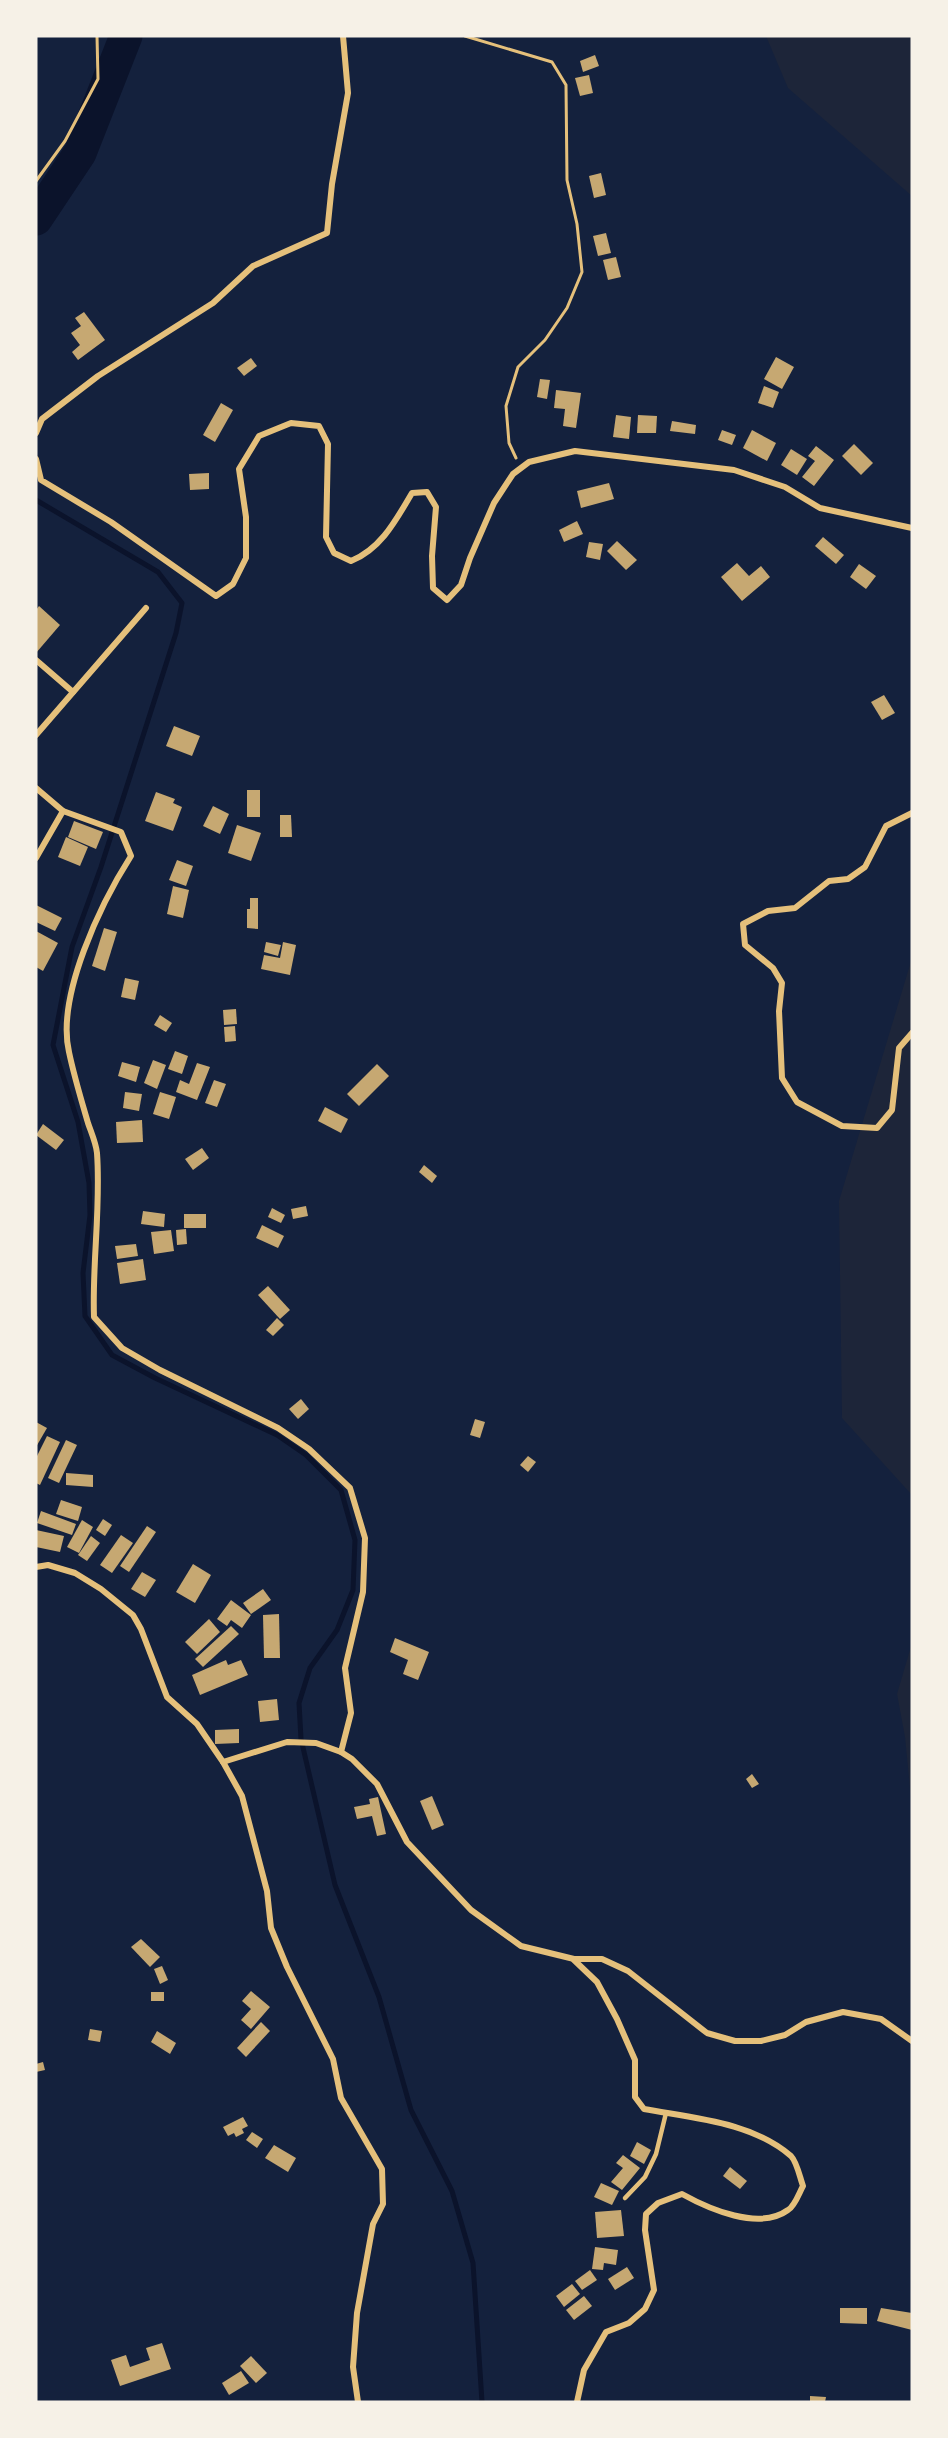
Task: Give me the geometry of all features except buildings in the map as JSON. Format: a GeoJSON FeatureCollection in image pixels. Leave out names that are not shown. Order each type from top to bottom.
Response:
{"type":"FeatureCollection","features":[{"type":"Feature","properties":{"kind":"street"},"geometry":{"type":"LineString","coordinates":[[36,433],[42,419],[51,412],[98,376],[213,303],[253,266],[327,233],[332,184],[348,93],[343,36]]}},
{"type":"Feature","properties":{"kind":"street"},"geometry":{"type":"LineString","coordinates":[[36,459],[38,481],[111,522],[216,596],[233,584],[246,558],[246,517],[239,469],[259,436],[291,423],[319,426],[328,444],[326,537],[334,553],[351,561],[367,555],[394,524],[412,493],[427,492],[436,507],[432,556],[433,588],[447,600],[461,585],[494,503],[513,474],[529,462],[575,452],[734,470],[785,487],[820,508],[912,528]]}},
{"type":"Feature","properties":{"kind":"street"},"geometry":{"type":"LineString","coordinates":[[36,735],[146,608]]}},
{"type":"Feature","properties":{"kind":"street"},"geometry":{"type":"LineString","coordinates":[[36,660],[73,692]]}},
{"type":"Feature","properties":{"kind":"street"},"geometry":{"type":"LineString","coordinates":[[36,788],[63,811],[121,832],[131,856],[113,885],[79,962],[69,1010],[68,1048],[97,1150],[98,1216],[92,1274],[94,1317],[122,1348],[159,1370],[278,1428],[309,1449],[350,1488],[365,1538],[363,1592],[345,1668],[351,1713],[341,1752]]}},
{"type":"Feature","properties":{"kind":"street"},"geometry":{"type":"LineString","coordinates":[[36,858],[63,811]]}},
{"type":"Feature","properties":{"kind":"street"},"geometry":{"type":"LineString","coordinates":[[912,813],[886,826],[865,867],[848,879],[829,882],[795,908],[768,911],[743,924],[745,945],[773,968],[782,983],[779,1011],[783,1078],[797,1102],[842,1126],[877,1128],[892,1110],[899,1048],[912,1033]]}},
{"type":"Feature","properties":{"kind":"street"},"geometry":{"type":"LineString","coordinates":[[36,1567],[48,1565],[75,1573],[101,1589],[132,1615],[141,1629],[166,1697],[197,1724],[223,1762],[242,1796],[267,1891],[271,1928],[291,1976],[333,2059],[341,2098],[382,2169],[383,2205],[373,2224],[357,2313],[353,2367],[358,2402]]}},
{"type":"Feature","properties":{"kind":"street"},"geometry":{"type":"LineString","coordinates":[[223,1762],[287,1742],[316,1743],[341,1752],[352,1759],[377,1784],[407,1842],[471,1910],[521,1946],[574,1959],[602,1959],[615,1964],[647,1985],[707,2033],[735,2041],[761,2041],[785,2035],[806,2022],[843,2012],[881,2019],[912,2042]]}},
{"type":"Feature","properties":{"kind":"street"},"geometry":{"type":"LineString","coordinates":[[574,1959],[597,1982],[617,2019],[635,2060],[635,2097],[644,2109],[719,2121],[763,2139],[793,2157],[803,2186],[790,2209],[769,2218],[729,2215],[702,2205],[682,2194],[658,2204],[646,2214],[645,2230],[654,2290],[645,2309],[629,2323],[606,2332],[584,2370],[577,2402]]}},
{"type":"Feature","properties":{"kind":"lane"},"geometry":{"type":"LineString","coordinates":[[625,2198],[645,2177],[656,2154],[666,2113]]}},
{"type":"Feature","properties":{"kind":"path"},"geometry":{"type":"LineString","coordinates":[[36,181],[65,141],[98,79],[97,36]]}},
{"type":"Feature","properties":{"kind":"path"},"geometry":{"type":"LineString","coordinates":[[465,36],[552,62],[566,85],[567,180],[578,224],[582,272],[567,308],[545,340],[518,367],[506,406],[509,443],[520,469]]}},
{"type":"Feature","properties":{"kind":"shaded area"},"geometry":{"type":"Polygon","coordinates":[[[766,36],[912,36],[912,196],[788,88],[766,36]]]}},
{"type":"Feature","properties":{"kind":"shaded area"},"geometry":{"type":"Polygon","coordinates":[[[912,958],[912,1495],[842,1418],[839,1201],[912,958]]]}},
{"type":"Feature","properties":{"kind":"shaded area"},"geometry":{"type":"Polygon","coordinates":[[[912,1643],[912,1809],[905,1737],[897,1694],[912,1643]]]}},
{"type":"Feature","properties":{"kind":"waterway"},"geometry":{"type":"LineString","coordinates":[[36,219],[80,153],[126,36]]}},
{"type":"Feature","properties":{"kind":"waterway"},"geometry":{"type":"LineString","coordinates":[[36,500],[158,572],[182,603],[176,633],[101,867],[72,947],[53,1045],[78,1122],[89,1183],[90,1215],[83,1273],[85,1316],[112,1355],[155,1378],[277,1435],[306,1455],[341,1490],[355,1540],[353,1590],[337,1630],[310,1668],[299,1703],[301,1739],[335,1885],[379,1997],[411,2110],[452,2191],[473,2263],[482,2402]]}}]}
